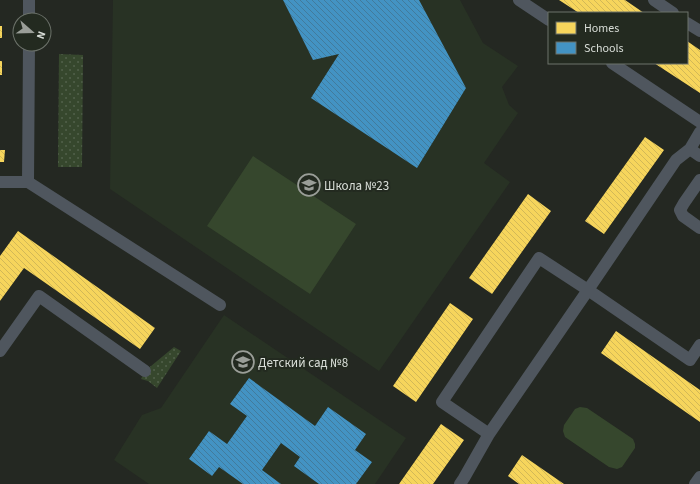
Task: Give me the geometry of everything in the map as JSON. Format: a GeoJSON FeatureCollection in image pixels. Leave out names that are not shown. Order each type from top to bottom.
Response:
{"type":"FeatureCollection","features":[{"type":"Feature","properties":{"kind":"lane"},"geometry":{"type":"LineString","coordinates":[[29,0],[29,12]]}},
{"type":"Feature","properties":{"kind":"lane"},"geometry":{"type":"LineString","coordinates":[[519,0],[548,19]]}},
{"type":"Feature","properties":{"kind":"lane"},"geometry":{"type":"LineString","coordinates":[[654,0],[672,12]]}},
{"type":"Feature","properties":{"kind":"lane"},"geometry":{"type":"LineString","coordinates":[[688,24],[700,32]]}},
{"type":"Feature","properties":{"kind":"lane"},"geometry":{"type":"LineString","coordinates":[[28,182],[29,52]]}},
{"type":"Feature","properties":{"kind":"lane"},"geometry":{"type":"LineString","coordinates":[[613,64],[700,122]]}},
{"type":"Feature","properties":{"kind":"lane"},"geometry":{"type":"LineString","coordinates":[[466,482],[489,434],[676,160],[690,149],[700,132]]}},
{"type":"Feature","properties":{"kind":"lane"},"geometry":{"type":"LineString","coordinates":[[690,149],[700,156]]}},
{"type":"Feature","properties":{"kind":"lane"},"geometry":{"type":"LineString","coordinates":[[700,180],[680,210],[683,216],[700,228]]}},
{"type":"Feature","properties":{"kind":"lane"},"geometry":{"type":"LineString","coordinates":[[0,182],[28,182],[220,305]]}},
{"type":"Feature","properties":{"kind":"lane"},"geometry":{"type":"LineString","coordinates":[[489,434],[442,402],[539,258],[690,360],[700,345]]}},
{"type":"Feature","properties":{"kind":"lane"},"geometry":{"type":"LineString","coordinates":[[0,351],[39,296],[145,371]]}},
{"type":"Feature","properties":{"kind":"lane"},"geometry":{"type":"LineString","coordinates":[[695,484],[700,477]]}},
{"type":"Feature","properties":{"kind":"shaded area","name":"Школа №23"},"geometry":{"type":"Polygon","coordinates":[[[113,0],[460,0],[483,43],[518,66],[502,87],[509,105],[518,113],[484,163],[510,182],[379,371],[110,189],[113,0]]]}},
{"type":"Feature","properties":{"kind":"shaded area","name":"Детский сад №8"},"geometry":{"type":"Polygon","coordinates":[[[224,315],[406,438],[375,484],[149,484],[114,460],[142,415],[161,408],[224,315]]]}},
{"type":"Feature","properties":{"kind":"green space"},"geometry":{"type":"Polygon","coordinates":[[[59,54],[83,55],[82,167],[58,167],[59,54]]]}},
{"type":"Feature","properties":{"kind":"green space"},"geometry":{"type":"Polygon","coordinates":[[[253,156],[356,224],[310,294],[207,226],[253,156]]]}},
{"type":"Feature","properties":{"kind":"green space"},"geometry":{"type":"Polygon","coordinates":[[[174,347],[181,351],[157,388],[148,381],[141,379],[145,371],[174,347]]]}},
{"type":"Feature","properties":{"kind":"green space"},"geometry":{"type":"Polygon","coordinates":[[[580,407],[587,408],[633,439],[635,448],[622,467],[617,469],[609,467],[565,437],[563,431],[564,425],[575,409],[580,407]]]}},
{"type":"Feature","properties":{"kind":"building: Homes"},"geometry":{"type":"Polygon","coordinates":[[[559,0],[625,0],[643,12],[577,12],[559,0]]]}},
{"type":"Feature","properties":{"kind":"building: Homes"},"geometry":{"type":"Polygon","coordinates":[[[0,26],[2,26],[2,38],[0,38],[0,26]]]}},
{"type":"Feature","properties":{"kind":"building: Homes"},"geometry":{"type":"Polygon","coordinates":[[[688,42],[700,50],[700,93],[656,64],[688,64],[688,42]]]}},
{"type":"Feature","properties":{"kind":"building: Homes"},"geometry":{"type":"Polygon","coordinates":[[[0,61],[2,61],[2,75],[0,75],[0,61]]]}},
{"type":"Feature","properties":{"kind":"building: Homes"},"geometry":{"type":"Polygon","coordinates":[[[645,137],[664,150],[604,234],[585,221],[645,137]]]}},
{"type":"Feature","properties":{"kind":"building: Homes"},"geometry":{"type":"Polygon","coordinates":[[[0,150],[5,150],[4,162],[0,162],[0,150]]]}},
{"type":"Feature","properties":{"kind":"building: Homes"},"geometry":{"type":"Polygon","coordinates":[[[528,194],[551,211],[492,294],[469,278],[528,194]]]}},
{"type":"Feature","properties":{"kind":"building: Homes"},"geometry":{"type":"Polygon","coordinates":[[[18,231],[155,328],[140,349],[24,268],[0,301],[0,256],[18,231]]]}},
{"type":"Feature","properties":{"kind":"building: Homes"},"geometry":{"type":"Polygon","coordinates":[[[450,303],[473,319],[416,402],[393,386],[450,303]]]}},
{"type":"Feature","properties":{"kind":"building: Homes"},"geometry":{"type":"Polygon","coordinates":[[[616,331],[700,390],[700,422],[601,353],[616,331]]]}},
{"type":"Feature","properties":{"kind":"building: Homes"},"geometry":{"type":"Polygon","coordinates":[[[441,424],[464,440],[433,484],[399,484],[441,424]]]}},
{"type":"Feature","properties":{"kind":"building: Homes"},"geometry":{"type":"Polygon","coordinates":[[[522,455],[564,484],[519,484],[508,476],[522,455]]]}},
{"type":"Feature","properties":{"kind":"building: Schools"},"geometry":{"type":"Polygon","coordinates":[[[283,0],[419,0],[466,88],[417,168],[311,98],[339,54],[313,60],[283,0]]]}},
{"type":"Feature","properties":{"kind":"building: Schools"},"geometry":{"type":"Polygon","coordinates":[[[249,378],[315,426],[328,407],[366,434],[355,450],[372,462],[356,484],[319,484],[294,466],[300,457],[281,443],[262,470],[281,484],[243,484],[219,467],[212,476],[189,459],[209,431],[227,444],[247,416],[230,404],[249,378]]]}},
{"type":"Feature","properties":{"kind":"place","name":"Школа №23"},"geometry":{"type":"Point","coordinates":[309,185]}},
{"type":"Feature","properties":{"kind":"place","name":"Детский сад №8"},"geometry":{"type":"Point","coordinates":[243,362]}}]}
